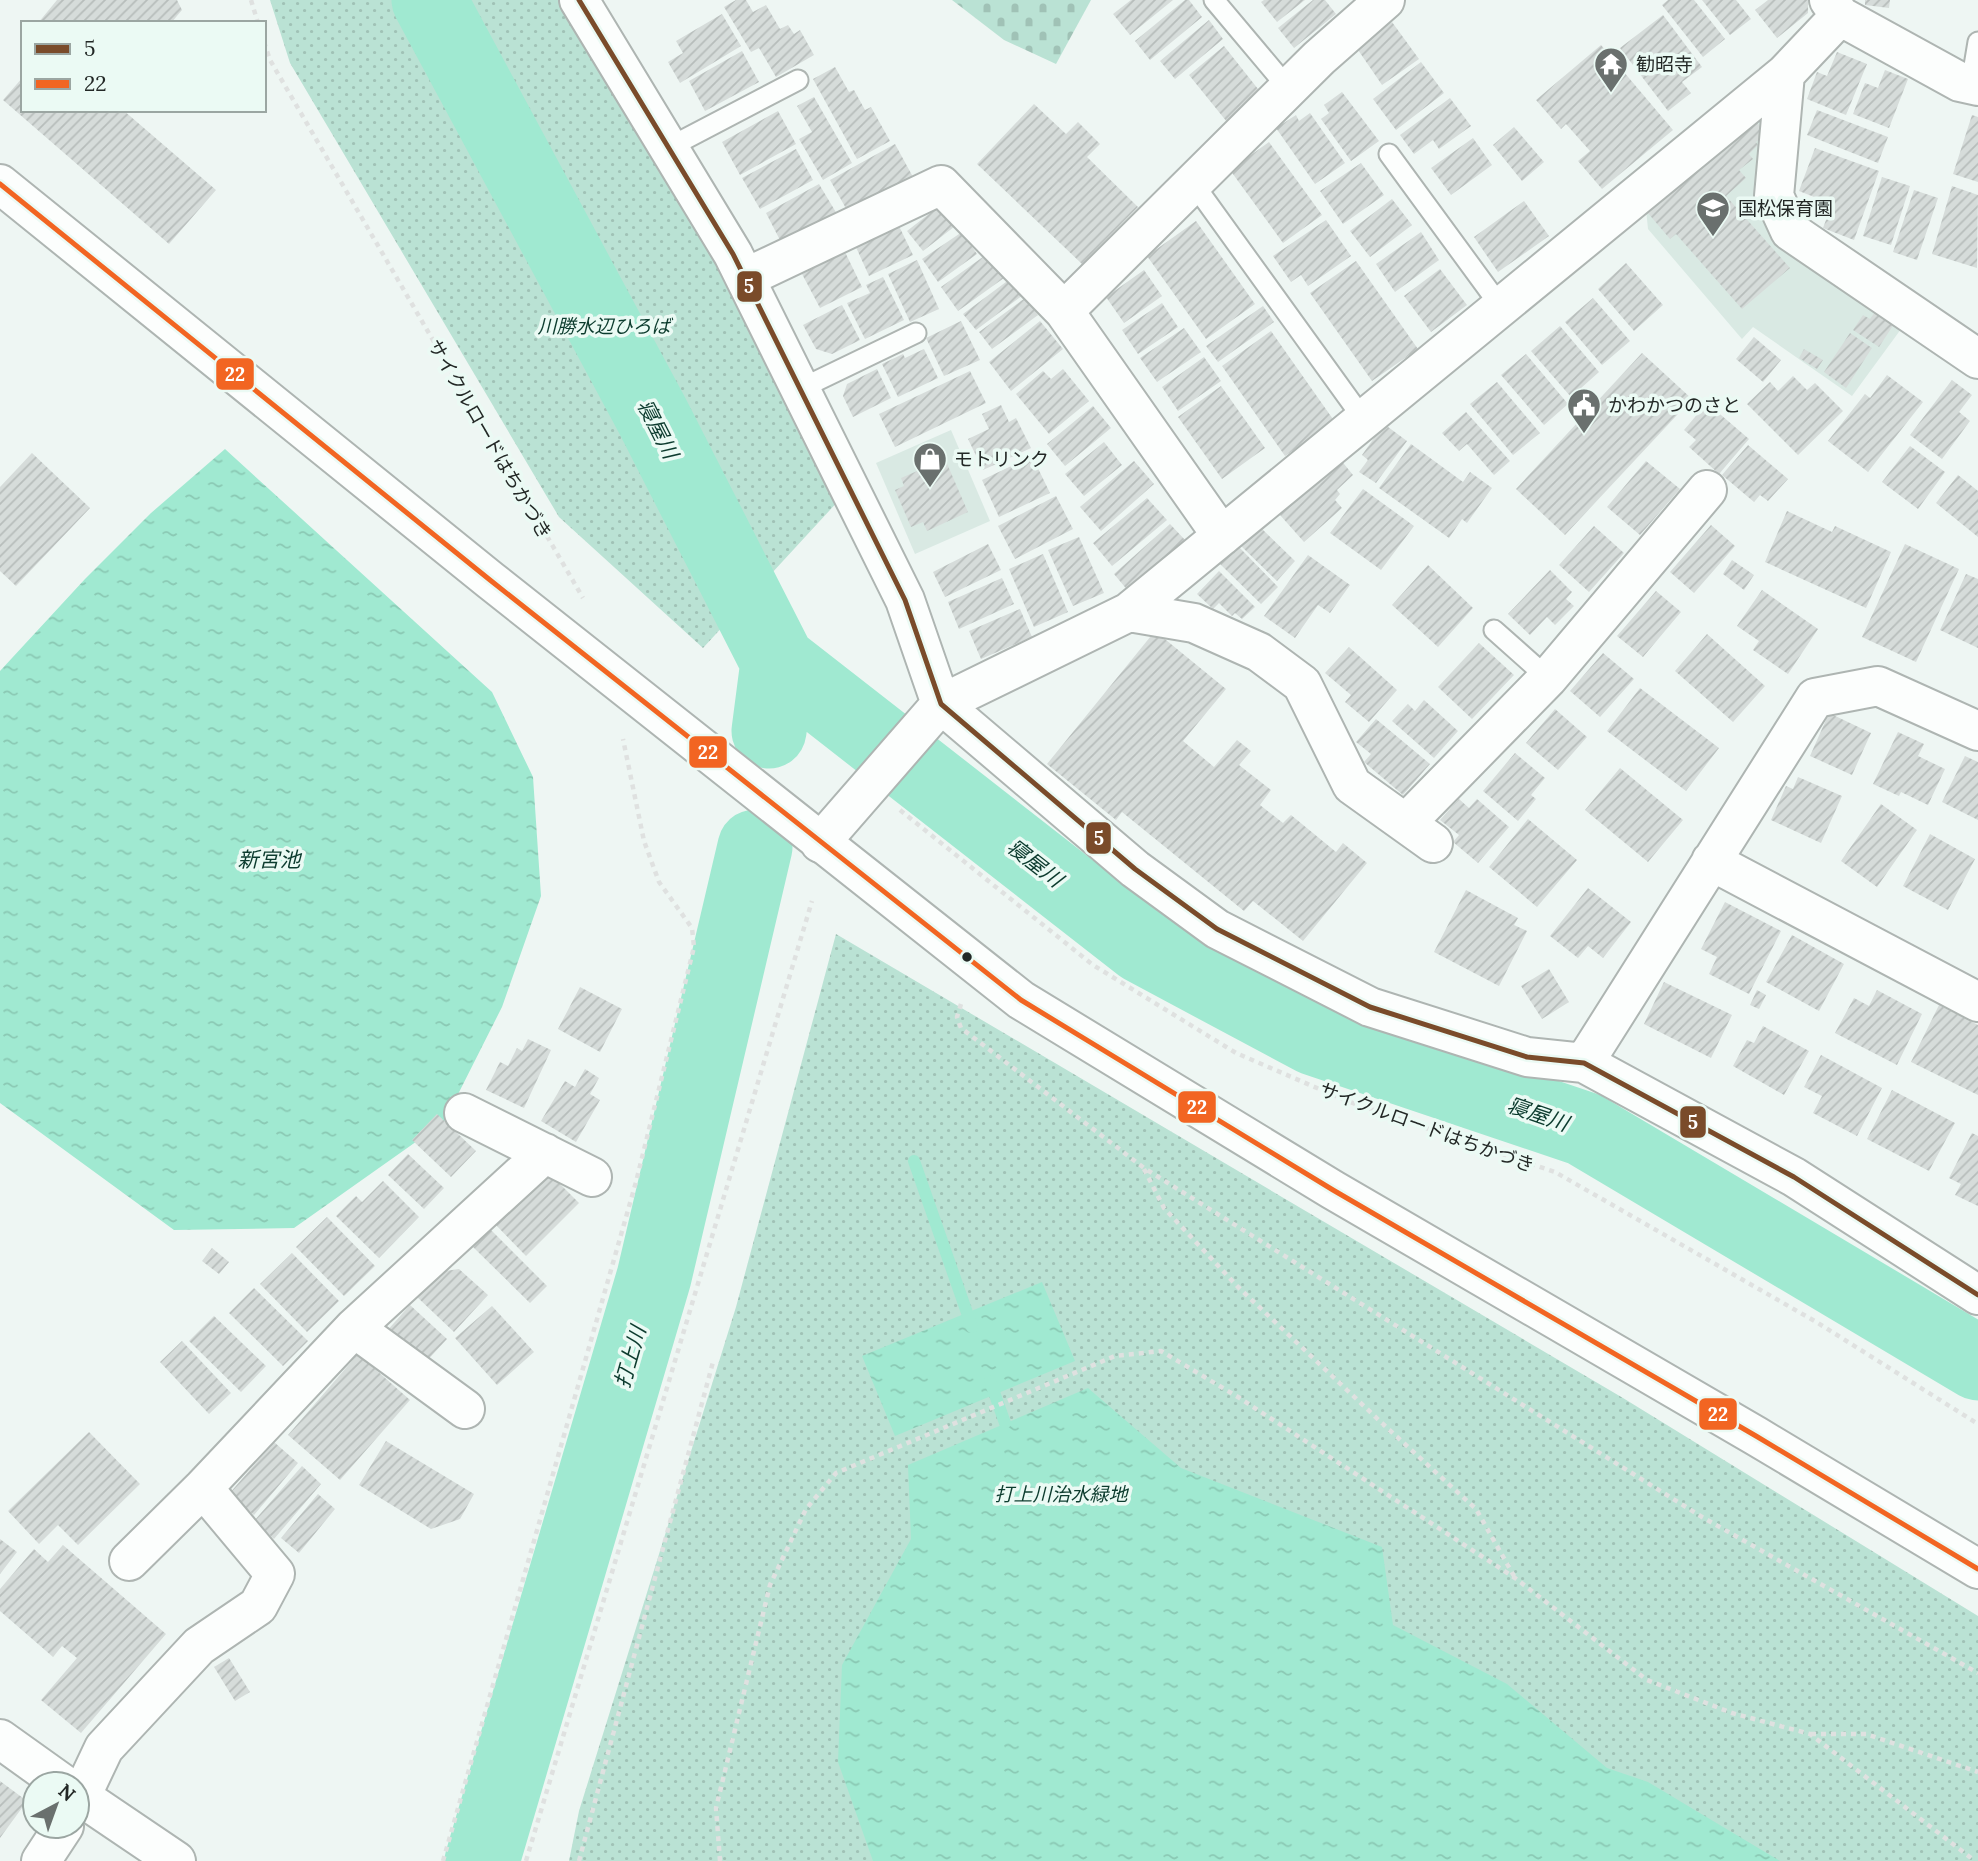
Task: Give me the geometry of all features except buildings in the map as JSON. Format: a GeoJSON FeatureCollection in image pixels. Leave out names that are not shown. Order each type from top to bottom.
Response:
{"type":"FeatureCollection","features":[{"type":"Feature","properties":{"kind":"street"},"geometry":{"type":"LineString","coordinates":[[579,0],[733,254],[905,600],[941,704],[1135,869],[1217,929],[1370,1007],[1527,1057],[1584,1063],[1794,1177],[1978,1295]]}},
{"type":"Feature","properties":{"kind":"street"},"geometry":{"type":"LineString","coordinates":[[1064,311],[1318,58],[1385,0]]}},
{"type":"Feature","properties":{"kind":"street"},"geometry":{"type":"LineString","coordinates":[[820,843],[941,704],[1129,612],[1785,74],[1835,8],[1960,82],[1974,85]]}},
{"type":"Feature","properties":{"kind":"street"},"geometry":{"type":"LineString","coordinates":[[1785,74],[1774,196],[1790,231],[1972,344]]}},
{"type":"Feature","properties":{"kind":"street"},"geometry":{"type":"LineString","coordinates":[[0,184],[490,580],[1021,1000],[1333,1190],[1756,1436],[1978,1569]]}},
{"type":"Feature","properties":{"kind":"street"},"geometry":{"type":"LineString","coordinates":[[745,278],[941,185],[1064,311],[1222,536]]}},
{"type":"Feature","properties":{"kind":"street"},"geometry":{"type":"LineString","coordinates":[[1129,612],[1194,623],[1259,652],[1302,684],[1352,785],[1419,833],[1707,490]]}},
{"type":"Feature","properties":{"kind":"street"},"geometry":{"type":"LineString","coordinates":[[1584,1063],[1815,698],[1878,686],[1978,731]]}},
{"type":"Feature","properties":{"kind":"street"},"geometry":{"type":"LineString","coordinates":[[1711,861],[1978,1002]]}},
{"type":"Feature","properties":{"kind":"street"},"geometry":{"type":"LineString","coordinates":[[464,1113],[592,1177]]}},
{"type":"Feature","properties":{"kind":"street"},"geometry":{"type":"LineString","coordinates":[[129,1561],[203,1488],[354,1328],[545,1153]]}},
{"type":"Feature","properties":{"kind":"street"},"geometry":{"type":"LineString","coordinates":[[354,1328],[465,1409]]}},
{"type":"Feature","properties":{"kind":"street"},"geometry":{"type":"LineString","coordinates":[[91,1770],[104,1748],[199,1646],[258,1606],[275,1574],[203,1488]]}},
{"type":"Feature","properties":{"kind":"street"},"geometry":{"type":"LineString","coordinates":[[0,1739],[36,1770]]}},
{"type":"Feature","properties":{"kind":"street"},"geometry":{"type":"LineString","coordinates":[[91,1812],[176,1861]]}},
{"type":"Feature","properties":{"kind":"street"},"geometry":{"type":"LineString","coordinates":[[41,1861],[52,1840]]}},
{"type":"Feature","properties":{"kind":"lane"},"geometry":{"type":"LineString","coordinates":[[1214,0],[1288,88]]}},
{"type":"Feature","properties":{"kind":"lane"},"geometry":{"type":"LineString","coordinates":[[1974,85],[1978,42]]}},
{"type":"Feature","properties":{"kind":"lane"},"geometry":{"type":"LineString","coordinates":[[668,148],[798,80]]}},
{"type":"Feature","properties":{"kind":"lane"},"geometry":{"type":"LineString","coordinates":[[1389,154],[1501,307]]}},
{"type":"Feature","properties":{"kind":"lane"},"geometry":{"type":"LineString","coordinates":[[1193,183],[1364,420]]}},
{"type":"Feature","properties":{"kind":"lane"},"geometry":{"type":"LineString","coordinates":[[800,388],[916,334]]}},
{"type":"Feature","properties":{"kind":"lane"},"geometry":{"type":"LineString","coordinates":[[1493,630],[1548,678]]}},
{"type":"Feature","properties":{"kind":"path"},"geometry":{"type":"LineString","coordinates":[[251,0],[257,21]]}},
{"type":"Feature","properties":{"kind":"path","name":"サイクルロードはちかづき"},"geometry":{"type":"LineString","coordinates":[[266,48],[270,60],[587,606]]}},
{"type":"Feature","properties":{"kind":"path"},"geometry":{"type":"LineString","coordinates":[[443,1861],[636,1182],[694,947],[692,928],[659,882],[644,841],[622,738]]}},
{"type":"Feature","properties":{"kind":"path","name":"サイクルロードはちかづき"},"geometry":{"type":"LineString","coordinates":[[894,805],[1094,965],[1236,1053],[1347,1101],[1555,1172],[1818,1323],[1978,1424]]}},
{"type":"Feature","properties":{"kind":"path"},"geometry":{"type":"LineString","coordinates":[[526,1861],[812,901]]}},
{"type":"Feature","properties":{"kind":"path"},"geometry":{"type":"LineString","coordinates":[[962,999],[957,1017],[961,1028],[1144,1168],[1702,1517],[1978,1673]]}},
{"type":"Feature","properties":{"kind":"path"},"geometry":{"type":"LineString","coordinates":[[1144,1168],[1164,1208],[1238,1287],[1476,1508],[1515,1578]]}},
{"type":"Feature","properties":{"kind":"path"},"geometry":{"type":"LineString","coordinates":[[720,1861],[716,1808],[770,1585],[806,1509],[836,1474],[1115,1356],[1161,1351],[1238,1397],[1515,1578],[1647,1679],[1732,1713],[1810,1734],[1866,1734],[1978,1772]]}},
{"type":"Feature","properties":{"kind":"path"},"geometry":{"type":"LineString","coordinates":[[579,1861],[713,1362]]}},
{"type":"Feature","properties":{"kind":"path"},"geometry":{"type":"LineString","coordinates":[[1810,1734],[1975,1861]]}},
{"type":"Feature","properties":{"kind":"shaded area"},"geometry":{"type":"Polygon","coordinates":[[[1760,109],[1773,117],[1756,175],[1756,192],[1904,325],[1852,396],[1753,327],[1742,339],[1648,229],[1646,209],[1760,109]]]}},
{"type":"Feature","properties":{"kind":"shaded area"},"geometry":{"type":"Polygon","coordinates":[[[951,430],[990,521],[915,554],[876,463],[951,430]]]}},
{"type":"Feature","properties":{"kind":"green space","name":"川勝水辺ひろば"},"geometry":{"type":"Polygon","coordinates":[[[270,0],[565,0],[723,262],[841,498],[703,648],[559,517],[290,63],[270,0]]]}},
{"type":"Feature","properties":{"kind":"green space"},"geometry":{"type":"Polygon","coordinates":[[[952,0],[1091,0],[1056,64],[1004,40],[952,0]]]}},
{"type":"Feature","properties":{"kind":"green space","name":"打上川治水緑地"},"geometry":{"type":"Polygon","coordinates":[[[836,934],[1623,1398],[1978,1616],[1978,1861],[569,1861],[579,1811],[736,1307],[836,934]]]}},
{"type":"Feature","properties":{"kind":"water","name":"新宮池"},"geometry":{"type":"Polygon","coordinates":[[[225,449],[492,692],[533,777],[541,896],[502,1007],[444,1122],[294,1228],[174,1230],[0,1103],[0,671],[85,579],[151,513],[225,449]]]}},
{"type":"Feature","properties":{"kind":"water"},"geometry":{"type":"Polygon","coordinates":[[[1042,1282],[1075,1361],[895,1436],[862,1356],[1042,1282]]]}},
{"type":"Feature","properties":{"kind":"water"},"geometry":{"type":"Polygon","coordinates":[[[1088,1388],[1181,1468],[1382,1547],[1393,1625],[1507,1684],[1607,1768],[1648,1782],[1780,1861],[873,1861],[838,1762],[842,1665],[911,1539],[908,1465],[1088,1388]]]}},
{"type":"Feature","properties":{"kind":"waterway","name":"寝屋川"},"geometry":{"type":"LineString","coordinates":[[429,0],[653,417],[778,662],[1142,946],[1314,1038],[1584,1129],[1978,1363]]}},
{"type":"Feature","properties":{"kind":"waterway","name":"打上川"},"geometry":{"type":"LineString","coordinates":[[769,731],[778,662]]}},
{"type":"Feature","properties":{"kind":"waterway","name":"打上川"},"geometry":{"type":"LineString","coordinates":[[482,1861],[654,1277],[755,847]]}},
{"type":"Feature","properties":{"kind":"waterway"},"geometry":{"type":"LineString","coordinates":[[914,1161],[972,1327]]}},
{"type":"Feature","properties":{"kind":"waterway"},"geometry":{"type":"LineString","coordinates":[[990,1381],[1005,1423]]}},
{"type":"Feature","properties":{"kind":"transit line","name":"5"},"geometry":{"type":"LineString","coordinates":[[579,0],[733,254],[905,600],[941,704],[1135,869],[1217,929],[1370,1007],[1527,1057],[1584,1063],[1794,1177],[1978,1295]]}},
{"type":"Feature","properties":{"kind":"transit line","name":"22"},"geometry":{"type":"LineString","coordinates":[[0,184],[490,580],[1021,1000],[1333,1190],[1756,1436],[1978,1569]]}},
{"type":"Feature","properties":{"kind":"place","name":"勧昭寺"},"geometry":{"type":"Point","coordinates":[1611,94]}},
{"type":"Feature","properties":{"kind":"place","name":"国松保育園"},"geometry":{"type":"Point","coordinates":[1713,238]}},
{"type":"Feature","properties":{"kind":"place","name":"かわかつのさと"},"geometry":{"type":"Point","coordinates":[1584,435]}},
{"type":"Feature","properties":{"kind":"place","name":"モトリンク"},"geometry":{"type":"Point","coordinates":[930,489]}}]}
